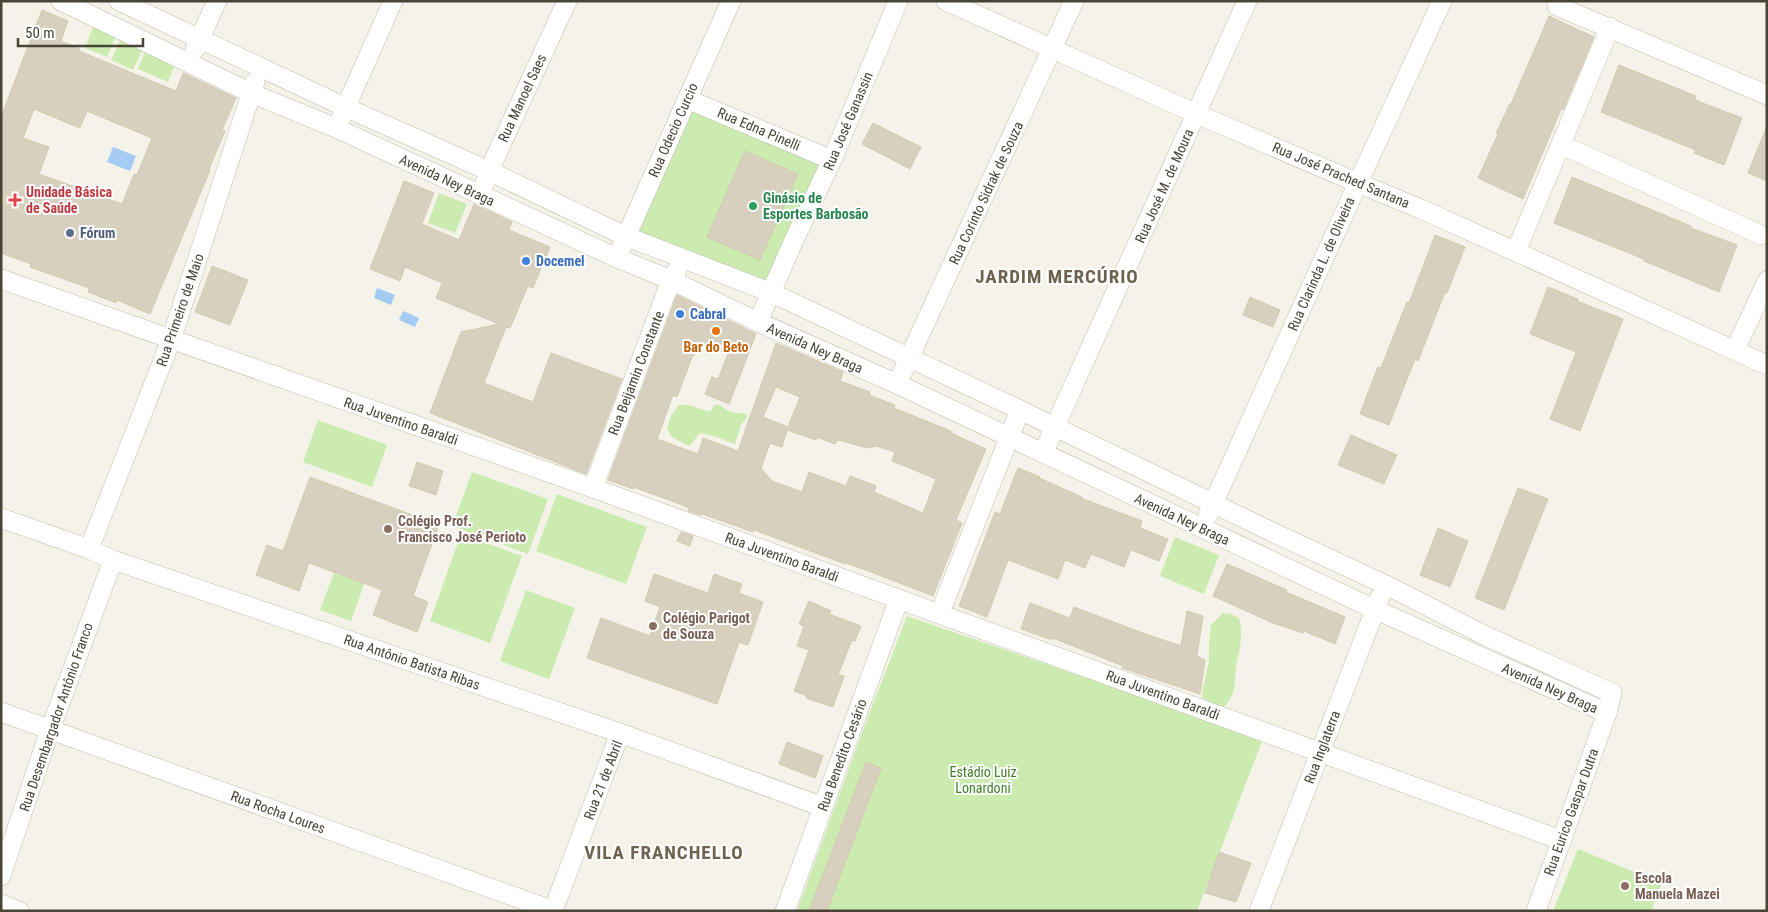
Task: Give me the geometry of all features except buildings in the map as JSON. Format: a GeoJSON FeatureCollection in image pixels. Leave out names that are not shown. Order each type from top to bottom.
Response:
{"type":"FeatureCollection","features":[{"type":"Feature","properties":{"kind":"street","name":"Avenida Ney Braga"},"geometry":{"type":"LineString","coordinates":[[61,1],[251,93],[336,128],[617,258],[671,280],[758,322],[897,384],[1374,609],[1607,714],[1612,693],[1486,636],[1386,585],[1213,504],[909,357],[772,294],[625,236],[489,171],[347,108],[119,1]]}},
{"type":"Feature","properties":{"kind":"street"},"geometry":{"type":"LineString","coordinates":[[190,62],[217,1]]}},
{"type":"Feature","properties":{"kind":"street"},"geometry":{"type":"LineString","coordinates":[[336,128],[347,108],[393,1]]}},
{"type":"Feature","properties":{"kind":"street","name":"Rua Manoel Saes"},"geometry":{"type":"LineString","coordinates":[[481,196],[489,171],[566,1]]}},
{"type":"Feature","properties":{"kind":"street","name":"Rua Odecio Curcio"},"geometry":{"type":"LineString","coordinates":[[617,258],[625,236],[731,1]]}},
{"type":"Feature","properties":{"kind":"street","name":"Rua José Ganassin"},"geometry":{"type":"LineString","coordinates":[[758,322],[832,160],[898,1]]}},
{"type":"Feature","properties":{"kind":"street","name":"Rua José Prached Santana"},"geometry":{"type":"LineString","coordinates":[[946,1],[1197,114],[1421,208],[1767,365]]}},
{"type":"Feature","properties":{"kind":"street","name":"Rua Corinto Sidrak de Souza"},"geometry":{"type":"LineString","coordinates":[[897,384],[1074,1]]}},
{"type":"Feature","properties":{"kind":"street","name":"Rua José M. de Moura"},"geometry":{"type":"LineString","coordinates":[[1043,453],[1247,1]]}},
{"type":"Feature","properties":{"kind":"street","name":"Rua Clarinda L. de Oliveira"},"geometry":{"type":"LineString","coordinates":[[1202,528],[1442,1]]}},
{"type":"Feature","properties":{"kind":"street"},"geometry":{"type":"LineString","coordinates":[[1557,6],[1767,95]]}},
{"type":"Feature","properties":{"kind":"street"},"geometry":{"type":"LineString","coordinates":[[1516,251],[1610,28]]}},
{"type":"Feature","properties":{"kind":"street","name":"Rua Primeiro de Maio"},"geometry":{"type":"LineString","coordinates":[[89,549],[171,340],[260,68]]}},
{"type":"Feature","properties":{"kind":"street","name":"Rua Edna Pinelli"},"geometry":{"type":"LineString","coordinates":[[687,99],[832,160]]}},
{"type":"Feature","properties":{"kind":"street"},"geometry":{"type":"LineString","coordinates":[[1562,145],[1761,235]]}},
{"type":"Feature","properties":{"kind":"street","name":"Rua Beijamin Constante"},"geometry":{"type":"LineString","coordinates":[[593,488],[671,280],[683,259]]}},
{"type":"Feature","properties":{"kind":"street","name":"Rua Juventino Baraldi"},"geometry":{"type":"LineString","coordinates":[[1,279],[593,488],[1562,840]]}},
{"type":"Feature","properties":{"kind":"street"},"geometry":{"type":"LineString","coordinates":[[1735,350],[1767,281]]}},
{"type":"Feature","properties":{"kind":"street"},"geometry":{"type":"LineString","coordinates":[[940,614],[1020,410]]}},
{"type":"Feature","properties":{"kind":"street","name":"Rua Antônio Batista Ribas"},"geometry":{"type":"LineString","coordinates":[[1,518],[89,549],[113,560],[620,733],[823,807]]}},
{"type":"Feature","properties":{"kind":"street","name":"Rua Desembargador Antônio Franco"},"geometry":{"type":"LineString","coordinates":[[1,876],[50,730],[113,560]]}},
{"type":"Feature","properties":{"kind":"street","name":"Rua Inglaterra"},"geometry":{"type":"LineString","coordinates":[[1259,911],[1374,609],[1386,585]]}},
{"type":"Feature","properties":{"kind":"street","name":"Rua Benedito Cesário"},"geometry":{"type":"LineString","coordinates":[[785,911],[899,599]]}},
{"type":"Feature","properties":{"kind":"street","name":"Rua Rocha Loures"},"geometry":{"type":"LineString","coordinates":[[1,712],[554,911]]}},
{"type":"Feature","properties":{"kind":"street","name":"Rua Eurico Gaspar Dutra"},"geometry":{"type":"LineString","coordinates":[[1536,911],[1607,714]]}},
{"type":"Feature","properties":{"kind":"street","name":"Rua 21 de Abril"},"geometry":{"type":"LineString","coordinates":[[554,911],[620,733]]}},
{"type":"Feature","properties":{"kind":"street"},"geometry":{"type":"LineString","coordinates":[[1,904],[19,911]]}},
{"type":"Feature","properties":{"kind":"green space"},"geometry":{"type":"Polygon","coordinates":[[[93,27],[116,35],[107,57],[85,48],[93,27]]]}},
{"type":"Feature","properties":{"kind":"green space"},"geometry":{"type":"Polygon","coordinates":[[[121,38],[143,48],[133,70],[111,60],[121,38]]]}},
{"type":"Feature","properties":{"kind":"green space"},"geometry":{"type":"Polygon","coordinates":[[[146,49],[176,62],[168,82],[138,69],[146,49]]]}},
{"type":"Feature","properties":{"kind":"green space"},"geometry":{"type":"Polygon","coordinates":[[[688,103],[826,162],[770,290],[632,233],[688,103]]]}},
{"type":"Feature","properties":{"kind":"green space"},"geometry":{"type":"Polygon","coordinates":[[[439,193],[467,204],[455,233],[428,223],[439,193]]]}},
{"type":"Feature","properties":{"kind":"green space"},"geometry":{"type":"Polygon","coordinates":[[[715,404],[729,411],[748,416],[741,425],[735,444],[701,433],[689,446],[672,437],[667,429],[671,415],[679,405],[689,405],[710,412],[715,404]]]}},
{"type":"Feature","properties":{"kind":"green space"},"geometry":{"type":"Polygon","coordinates":[[[318,420],[387,445],[372,487],[303,462],[318,420]]]}},
{"type":"Feature","properties":{"kind":"green space"},"geometry":{"type":"Polygon","coordinates":[[[472,472],[548,499],[528,554],[452,526],[472,472]]]}},
{"type":"Feature","properties":{"kind":"green space"},"geometry":{"type":"Polygon","coordinates":[[[557,494],[647,527],[626,584],[536,551],[557,494]]]}},
{"type":"Feature","properties":{"kind":"green space"},"geometry":{"type":"Polygon","coordinates":[[[461,534],[522,556],[490,643],[430,621],[461,534]]]}},
{"type":"Feature","properties":{"kind":"green space"},"geometry":{"type":"Polygon","coordinates":[[[1175,537],[1219,555],[1204,594],[1160,576],[1175,537]]]}},
{"type":"Feature","properties":{"kind":"green space"},"geometry":{"type":"Polygon","coordinates":[[[334,573],[364,584],[351,621],[320,610],[334,573]]]}},
{"type":"Feature","properties":{"kind":"green space"},"geometry":{"type":"Polygon","coordinates":[[[526,590],[575,608],[549,679],[500,661],[526,590]]]}},
{"type":"Feature","properties":{"kind":"green space"},"geometry":{"type":"Polygon","coordinates":[[[1223,613],[1239,618],[1241,637],[1233,692],[1224,707],[1216,707],[1202,697],[1209,661],[1211,625],[1223,613]]]}},
{"type":"Feature","properties":{"kind":"green space","name":"Estádio Luiz Lonardoni"},"geometry":{"type":"Polygon","coordinates":[[[907,616],[1263,739],[1197,911],[797,911],[907,616]]]}},
{"type":"Feature","properties":{"kind":"green space"},"geometry":{"type":"Polygon","coordinates":[[[1578,849],[1662,883],[1651,911],[1553,911],[1578,849]]]}},
{"type":"Feature","properties":{"kind":"water"},"geometry":{"type":"Polygon","coordinates":[[[113,147],[136,156],[130,171],[107,162],[113,147]]]}},
{"type":"Feature","properties":{"kind":"water"},"geometry":{"type":"Polygon","coordinates":[[[377,288],[395,295],[391,305],[374,298],[377,288]]]}},
{"type":"Feature","properties":{"kind":"water"},"geometry":{"type":"Polygon","coordinates":[[[403,311],[419,318],[415,327],[399,320],[403,311]]]}},
{"type":"Feature","properties":{"kind":"place","name":"Unidade Básica de Saúde"},"geometry":{"type":"Point","coordinates":[15,200]}},
{"type":"Feature","properties":{"kind":"place","name":"Ginásio de Esportes Barbosão"},"geometry":{"type":"Point","coordinates":[753,206]}},
{"type":"Feature","properties":{"kind":"place","name":"Fórum"},"geometry":{"type":"Point","coordinates":[70,233]}},
{"type":"Feature","properties":{"kind":"place","name":"Docemel"},"geometry":{"type":"Point","coordinates":[526,261]}},
{"type":"Feature","properties":{"kind":"place","name":"Cabral"},"geometry":{"type":"Point","coordinates":[680,314]}},
{"type":"Feature","properties":{"kind":"place","name":"Bar do Beto"},"geometry":{"type":"Point","coordinates":[716,331]}},
{"type":"Feature","properties":{"kind":"place","name":"Colégio Prof. Francisco José Perioto"},"geometry":{"type":"Point","coordinates":[388,529]}},
{"type":"Feature","properties":{"kind":"place","name":"Colégio Parigot de Souza"},"geometry":{"type":"Point","coordinates":[653,626]}},
{"type":"Feature","properties":{"kind":"place","name":"Escola Manuela Mazei"},"geometry":{"type":"Point","coordinates":[1625,886]}},
{"type":"Feature","properties":{"kind":"district","name":"JARDIM MERCÚRIO"},"geometry":{"type":"Point","coordinates":[1057,276]}},
{"type":"Feature","properties":{"kind":"district","name":"VILA FRANCHELLO"},"geometry":{"type":"Point","coordinates":[664,852]}}]}
